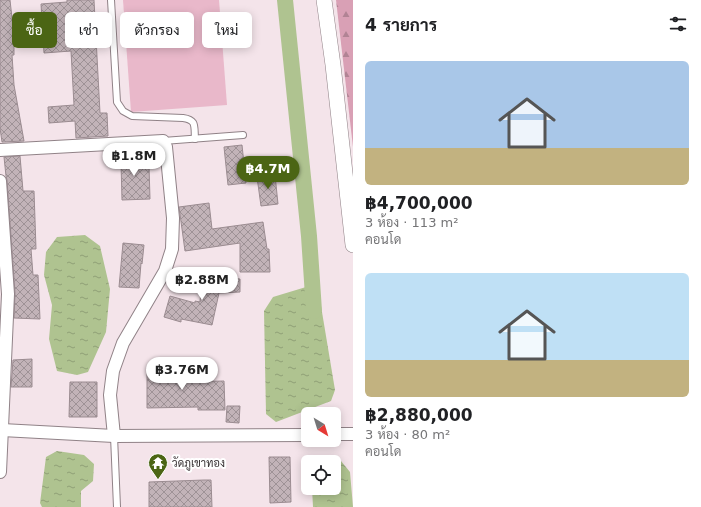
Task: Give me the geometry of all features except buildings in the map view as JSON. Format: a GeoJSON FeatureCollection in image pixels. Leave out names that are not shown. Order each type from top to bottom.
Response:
{"type":"FeatureCollection","features":[{"type":"Feature","properties":{"kind":"street"},"geometry":{"type":"LineString","coordinates":[[324,0],[333,65],[353,245]]}},
{"type":"Feature","properties":{"kind":"street"},"geometry":{"type":"LineString","coordinates":[[0,150],[164,141],[166,147],[173,218],[172,249],[164,271],[123,343],[113,371],[110,395],[114,436]]}},
{"type":"Feature","properties":{"kind":"street"},"geometry":{"type":"LineString","coordinates":[[0,181],[8,294],[0,472]]}},
{"type":"Feature","properties":{"kind":"street"},"geometry":{"type":"LineString","coordinates":[[2,430],[114,436],[301,434]]}},
{"type":"Feature","properties":{"kind":"street"},"geometry":{"type":"LineString","coordinates":[[341,434],[353,434]]}},
{"type":"Feature","properties":{"kind":"lane"},"geometry":{"type":"LineString","coordinates":[[111,0],[117,102],[123,111],[132,116],[190,119],[194,124],[195,139]]}},
{"type":"Feature","properties":{"kind":"lane"},"geometry":{"type":"LineString","coordinates":[[164,141],[243,135]]}},
{"type":"Feature","properties":{"kind":"lane"},"geometry":{"type":"LineString","coordinates":[[114,436],[117,507]]}},
{"type":"Feature","properties":{"kind":"green space"},"geometry":{"type":"Polygon","coordinates":[[[336,0],[353,0],[353,147],[336,0]]]}},
{"type":"Feature","properties":{"kind":"shaded area"},"geometry":{"type":"Polygon","coordinates":[[[123,0],[219,0],[220,12],[202,12],[202,48],[223,48],[227,105],[131,112],[126,48],[194,48],[194,12],[124,12],[123,0]]]}},
{"type":"Feature","properties":{"kind":"water"},"geometry":{"type":"Polygon","coordinates":[[[85,235],[100,246],[110,289],[106,332],[88,372],[77,375],[57,371],[49,339],[52,305],[44,275],[46,252],[57,237],[85,235]]]}},
{"type":"Feature","properties":{"kind":"water"},"geometry":{"type":"Polygon","coordinates":[[[306,287],[319,294],[335,390],[331,401],[315,407],[301,407],[301,412],[276,422],[266,414],[264,311],[273,297],[306,287]]]}},
{"type":"Feature","properties":{"kind":"water"},"geometry":{"type":"Polygon","coordinates":[[[57,451],[84,455],[94,464],[93,481],[81,491],[81,507],[42,507],[40,503],[46,457],[57,451]]]}},
{"type":"Feature","properties":{"kind":"water"},"geometry":{"type":"Polygon","coordinates":[[[341,461],[350,472],[353,507],[313,507],[312,495],[341,495],[341,461]]]}},
{"type":"Feature","properties":{"kind":"waterway"},"geometry":{"type":"LineString","coordinates":[[285,0],[309,236],[314,311]]}},
{"type":"Feature","properties":{"kind":"place","name":"วัดภูเขาทอง"},"geometry":{"type":"Point","coordinates":[158,480]}}]}
